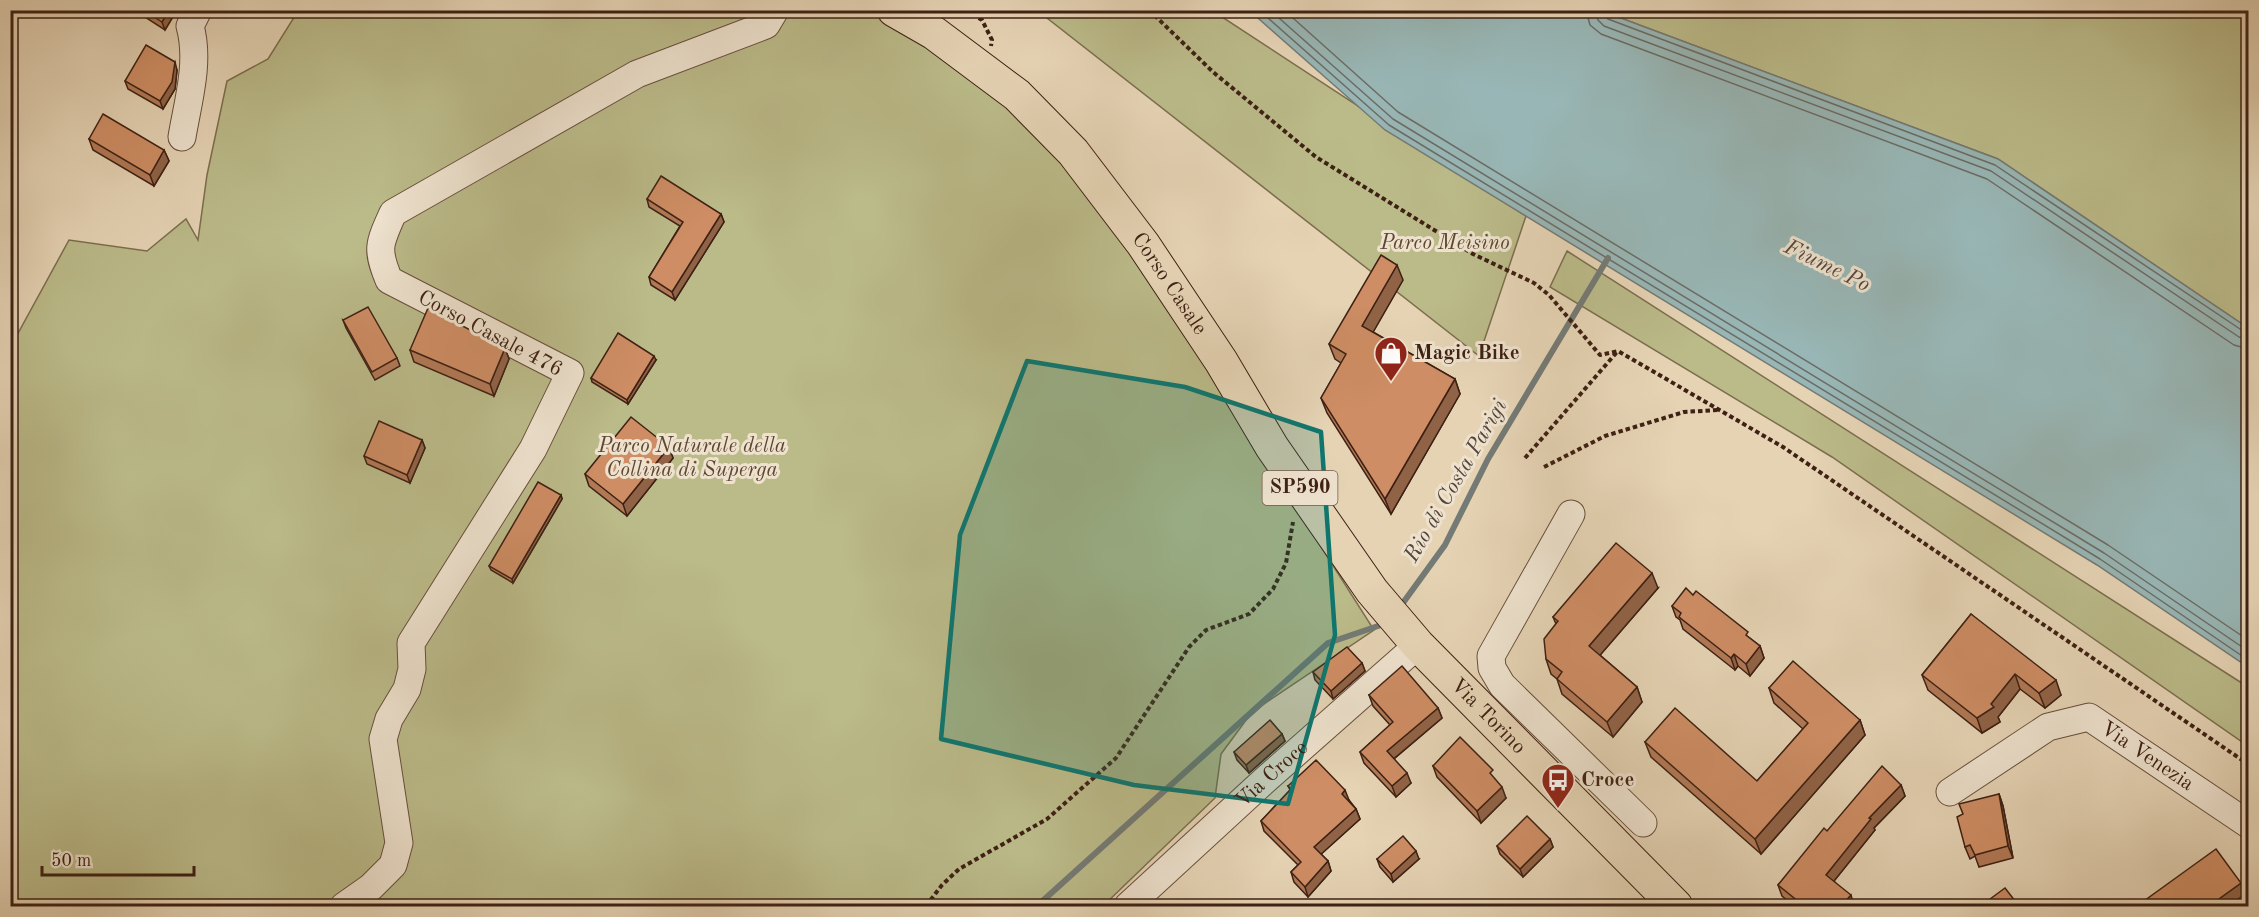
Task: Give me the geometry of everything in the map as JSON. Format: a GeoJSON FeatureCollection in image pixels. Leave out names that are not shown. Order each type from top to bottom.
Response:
{"type":"FeatureCollection","features":[{"type":"Feature","properties":{"kind":"main road","name":"Corso Casale"},"geometry":{"type":"LineString","coordinates":[[894,10],[934,33],[1017,94],[1073,152],[1143,244],[1221,361],[1272,447],[1305,496],[1402,627]]}},
{"type":"Feature","properties":{"kind":"main road","name":"Via Torino"},"geometry":{"type":"LineString","coordinates":[[1402,627],[1676,906]]}},
{"type":"Feature","properties":{"kind":"street"},"geometry":{"type":"LineString","coordinates":[[183,137],[194,61],[194,41],[190,26],[198,10]]}},
{"type":"Feature","properties":{"kind":"street","name":"Corso Casale 476"},"geometry":{"type":"LineString","coordinates":[[344,906],[371,887],[393,865],[399,843],[382,739],[389,719],[407,688],[412,669],[411,642],[533,449],[570,373],[389,280],[381,260],[380,241],[393,213],[637,74],[766,25],[775,10]]}},
{"type":"Feature","properties":{"kind":"street"},"geometry":{"type":"LineString","coordinates":[[1571,514],[1512,611],[1491,656],[1492,668],[1502,685],[1643,823]]}},
{"type":"Feature","properties":{"kind":"street","name":"Via Croce"},"geometry":{"type":"LineString","coordinates":[[1128,906],[1265,780],[1402,627]]}},
{"type":"Feature","properties":{"kind":"street","name":"Via Venezia"},"geometry":{"type":"LineString","coordinates":[[1950,792],[2048,727],[2089,717],[2248,824]]}},
{"type":"Feature","properties":{"kind":"street"},"geometry":{"type":"LineString","coordinates":[[1565,793],[1587,769]]}},
{"type":"Feature","properties":{"kind":"path"},"geometry":{"type":"LineString","coordinates":[[1149,10],[1213,72],[1316,157],[1473,254],[1534,283],[1549,295],[1600,355],[1618,351],[1782,447],[2248,764]]}},
{"type":"Feature","properties":{"kind":"path"},"geometry":{"type":"LineString","coordinates":[[1525,458],[1618,351]]}},
{"type":"Feature","properties":{"kind":"path"},"geometry":{"type":"LineString","coordinates":[[1544,467],[1605,436],[1684,412],[1718,410]]}},
{"type":"Feature","properties":{"kind":"path"},"geometry":{"type":"LineString","coordinates":[[926,906],[959,868],[1047,819],[1116,758],[1190,647],[1206,630],[1249,614],[1273,589],[1286,563],[1293,520],[1305,496]]}},
{"type":"Feature","properties":{"kind":"highlighted area"},"geometry":{"type":"Polygon","coordinates":[[[1027,361],[1185,387],[1321,432],[1335,635],[1288,804],[1134,785],[941,739],[960,535],[1027,361]]]}},
{"type":"Feature","properties":{"kind":"green space","name":"Parco Naturale della Collina di Superga"},"geometry":{"type":"Polygon","coordinates":[[[298,11],[873,11],[928,39],[1011,102],[1131,248],[1374,630],[1252,712],[1221,754],[1215,798],[1103,906],[11,906],[10,348],[69,240],[147,251],[186,219],[198,240],[207,175],[227,81],[268,59],[298,11]]]}},
{"type":"Feature","properties":{"kind":"green space","name":"Parco Meisino"},"geometry":{"type":"Polygon","coordinates":[[[1038,11],[1213,11],[1526,216],[1479,356],[1038,11]]]}},
{"type":"Feature","properties":{"kind":"green space"},"geometry":{"type":"Polygon","coordinates":[[[1602,11],[2248,11],[2248,328],[1998,159],[1602,11]]]}},
{"type":"Feature","properties":{"kind":"green space"},"geometry":{"type":"Polygon","coordinates":[[[1567,251],[2248,687],[2248,746],[1832,457],[1550,287],[1567,251]]]}},
{"type":"Feature","properties":{"kind":"water","name":"Fiume Po"},"geometry":{"type":"Polygon","coordinates":[[[1250,11],[1602,11],[1998,159],[2248,328],[2248,667],[2097,565],[1385,130],[1250,11]]]}},
{"type":"Feature","properties":{"kind":"building"},"geometry":{"type":"Polygon","coordinates":[[[144,10],[169,10],[162,22],[144,10]]]}},
{"type":"Feature","properties":{"kind":"building"},"geometry":{"type":"Polygon","coordinates":[[[146,45],[175,62],[172,82],[160,101],[125,81],[146,45]]]}},
{"type":"Feature","properties":{"kind":"building"},"geometry":{"type":"Polygon","coordinates":[[[103,114],[164,150],[150,175],[89,139],[103,114]]]}},
{"type":"Feature","properties":{"kind":"building"},"geometry":{"type":"Polygon","coordinates":[[[661,176],[721,214],[672,292],[649,277],[683,222],[647,199],[661,176]]]}},
{"type":"Feature","properties":{"kind":"building","name":"Magic Bike"},"geometry":{"type":"Polygon","coordinates":[[[1381,255],[1397,265],[1362,326],[1455,379],[1385,499],[1321,398],[1346,354],[1329,344],[1381,255]]]}},
{"type":"Feature","properties":{"kind":"building"},"geometry":{"type":"Polygon","coordinates":[[[368,307],[397,358],[372,372],[343,320],[368,307]]]}},
{"type":"Feature","properties":{"kind":"building"},"geometry":{"type":"Polygon","coordinates":[[[428,308],[505,348],[490,384],[410,350],[428,308]]]}},
{"type":"Feature","properties":{"kind":"building"},"geometry":{"type":"Polygon","coordinates":[[[618,333],[654,356],[627,400],[591,378],[618,333]]]}},
{"type":"Feature","properties":{"kind":"building"},"geometry":{"type":"Polygon","coordinates":[[[631,417],[669,447],[623,504],[585,474],[631,417]]]}},
{"type":"Feature","properties":{"kind":"building"},"geometry":{"type":"Polygon","coordinates":[[[379,421],[422,440],[407,475],[364,456],[379,421]]]}},
{"type":"Feature","properties":{"kind":"building"},"geometry":{"type":"Polygon","coordinates":[[[538,482],[561,495],[512,579],[489,566],[538,482]]]}},
{"type":"Feature","properties":{"kind":"building"},"geometry":{"type":"Polygon","coordinates":[[[1616,543],[1652,573],[1589,646],[1637,687],[1607,722],[1557,679],[1562,672],[1546,659],[1544,639],[1558,621],[1553,617],[1616,543]]]}},
{"type":"Feature","properties":{"kind":"building"},"geometry":{"type":"Polygon","coordinates":[[[1686,588],[1693,595],[1696,591],[1748,632],[1746,635],[1760,646],[1746,664],[1734,654],[1731,658],[1679,617],[1681,613],[1672,606],[1686,588]]]}},
{"type":"Feature","properties":{"kind":"building"},"geometry":{"type":"Polygon","coordinates":[[[1971,614],[2056,680],[2039,693],[2015,674],[1991,704],[1994,707],[1977,718],[1922,675],[1971,614]]]}},
{"type":"Feature","properties":{"kind":"building"},"geometry":{"type":"Polygon","coordinates":[[[1347,647],[1362,663],[1331,691],[1313,672],[1347,647]]]}},
{"type":"Feature","properties":{"kind":"building"},"geometry":{"type":"Polygon","coordinates":[[[1793,661],[1860,720],[1755,839],[1645,742],[1675,708],[1757,781],[1808,723],[1769,688],[1793,661]]]}},
{"type":"Feature","properties":{"kind":"building"},"geometry":{"type":"Polygon","coordinates":[[[1402,666],[1438,708],[1387,751],[1407,773],[1392,786],[1360,752],[1393,722],[1369,695],[1402,666]]]}},
{"type":"Feature","properties":{"kind":"building"},"geometry":{"type":"Polygon","coordinates":[[[1270,720],[1282,734],[1246,765],[1234,752],[1270,720]]]}},
{"type":"Feature","properties":{"kind":"building"},"geometry":{"type":"Polygon","coordinates":[[[1460,737],[1493,770],[1490,773],[1502,787],[1477,811],[1433,766],[1460,737]]]}},
{"type":"Feature","properties":{"kind":"building"},"geometry":{"type":"Polygon","coordinates":[[[1316,760],[1345,790],[1342,794],[1356,809],[1314,847],[1328,861],[1305,887],[1291,872],[1301,862],[1261,821],[1291,789],[1288,786],[1316,760]]]}},
{"type":"Feature","properties":{"kind":"building"},"geometry":{"type":"Polygon","coordinates":[[[1882,766],[1901,785],[1869,818],[1871,819],[1826,875],[1851,895],[1841,906],[1804,906],[1778,885],[1824,828],[1827,831],[1882,766]]]}},
{"type":"Feature","properties":{"kind":"building"},"geometry":{"type":"Polygon","coordinates":[[[1999,794],[2008,846],[1975,855],[1970,845],[1965,847],[1957,817],[1963,814],[1959,804],[1999,794]]]}},
{"type":"Feature","properties":{"kind":"building"},"geometry":{"type":"Polygon","coordinates":[[[1527,816],[1550,839],[1520,869],[1497,846],[1527,816]]]}},
{"type":"Feature","properties":{"kind":"building"},"geometry":{"type":"Polygon","coordinates":[[[1403,836],[1416,851],[1391,874],[1377,859],[1403,836]]]}},
{"type":"Feature","properties":{"kind":"building"},"geometry":{"type":"Polygon","coordinates":[[[2216,849],[2241,883],[2209,906],[2137,906],[2216,849]]]}},
{"type":"Feature","properties":{"kind":"building"},"geometry":{"type":"Polygon","coordinates":[[[2005,888],[2019,906],[1990,906],[1986,902],[2005,888]]]}},
{"type":"Feature","properties":{"kind":"waterway","name":"Rio di Costa Parigi"},"geometry":{"type":"LineString","coordinates":[[1400,607],[1445,545],[1488,459],[1608,258]]}},
{"type":"Feature","properties":{"kind":"waterway","name":"Rio di Costa Parigi"},"geometry":{"type":"LineString","coordinates":[[1037,906],[1328,643],[1378,626],[1386,620]]}},
{"type":"Feature","properties":{"kind":"place","name":"Magic Bike"},"geometry":{"type":"Point","coordinates":[1391,382]}},
{"type":"Feature","properties":{"kind":"place","name":"Croce"},"geometry":{"type":"Point","coordinates":[1558,809]}}]}
